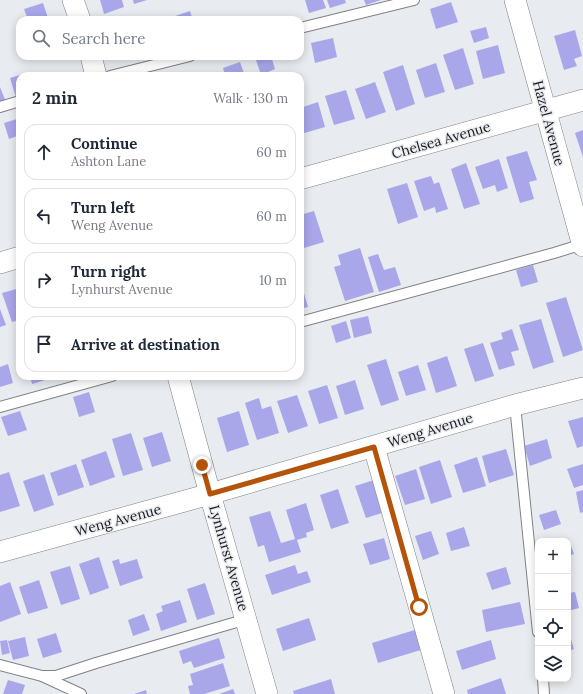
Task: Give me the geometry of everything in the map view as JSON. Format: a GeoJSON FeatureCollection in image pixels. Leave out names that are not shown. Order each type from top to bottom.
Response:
{"type":"FeatureCollection","features":[{"type":"Feature","properties":{"kind":"street"},"geometry":{"type":"LineString","coordinates":[[73,0],[79,16]]}},
{"type":"Feature","properties":{"kind":"street","name":"Hazel Avenue"},"geometry":{"type":"LineString","coordinates":[[515,0],[583,245]]}},
{"type":"Feature","properties":{"kind":"street"},"geometry":{"type":"LineString","coordinates":[[92,60],[95,72]]}},
{"type":"Feature","properties":{"kind":"street","name":"Chelsea Avenue"},"geometry":{"type":"LineString","coordinates":[[304,178],[583,100]]}},
{"type":"Feature","properties":{"kind":"street"},"geometry":{"type":"LineString","coordinates":[[0,263],[16,258]]}},
{"type":"Feature","properties":{"kind":"street","name":"Lynhurst Avenue"},"geometry":{"type":"LineString","coordinates":[[179,380],[267,694]]}},
{"type":"Feature","properties":{"kind":"street","name":"Weng Avenue"},"geometry":{"type":"LineString","coordinates":[[0,552],[210,494],[515,405],[583,388]]}},
{"type":"Feature","properties":{"kind":"street"},"geometry":{"type":"LineString","coordinates":[[374,447],[444,694]]}},
{"type":"Feature","properties":{"kind":"lane"},"geometry":{"type":"LineString","coordinates":[[304,27],[414,0]]}},
{"type":"Feature","properties":{"kind":"lane"},"geometry":{"type":"LineString","coordinates":[[126,72],[174,60]]}},
{"type":"Feature","properties":{"kind":"lane"},"geometry":{"type":"LineString","coordinates":[[0,107],[16,102]]}},
{"type":"Feature","properties":{"kind":"lane"},"geometry":{"type":"LineString","coordinates":[[304,321],[583,245]]}},
{"type":"Feature","properties":{"kind":"lane"},"geometry":{"type":"LineString","coordinates":[[0,407],[98,380]]}},
{"type":"Feature","properties":{"kind":"lane"},"geometry":{"type":"LineString","coordinates":[[515,405],[536,610]]}},
{"type":"Feature","properties":{"kind":"lane"},"geometry":{"type":"LineString","coordinates":[[42,676],[56,676],[96,663],[247,620]]}},
{"type":"Feature","properties":{"kind":"lane"},"geometry":{"type":"LineString","coordinates":[[0,665],[42,676],[81,694]]}},
{"type":"Feature","properties":{"kind":"lane"},"geometry":{"type":"LineString","coordinates":[[543,682],[544,694]]}},
{"type":"Feature","properties":{"kind":"building"},"geometry":{"type":"Polygon","coordinates":[[[100,0],[122,0],[124,7],[104,14],[100,0]]]}},
{"type":"Feature","properties":{"kind":"building"},"geometry":{"type":"Polygon","coordinates":[[[133,0],[147,0],[134,4],[133,0]]]}},
{"type":"Feature","properties":{"kind":"building"},"geometry":{"type":"Polygon","coordinates":[[[305,0],[323,0],[326,8],[309,13],[305,0]]]}},
{"type":"Feature","properties":{"kind":"building"},"geometry":{"type":"Polygon","coordinates":[[[327,0],[345,0],[346,3],[330,8],[327,0]]]}},
{"type":"Feature","properties":{"kind":"building"},"geometry":{"type":"Polygon","coordinates":[[[364,0],[381,0],[366,5],[364,0]]]}},
{"type":"Feature","properties":{"kind":"building"},"geometry":{"type":"Polygon","coordinates":[[[451,2],[458,22],[436,29],[430,9],[451,2]]]}},
{"type":"Feature","properties":{"kind":"building"},"geometry":{"type":"Polygon","coordinates":[[[43,3],[47,16],[27,16],[24,9],[43,3]]]}},
{"type":"Feature","properties":{"kind":"building"},"geometry":{"type":"Polygon","coordinates":[[[190,11],[192,16],[175,16],[190,11]]]}},
{"type":"Feature","properties":{"kind":"building"},"geometry":{"type":"Polygon","coordinates":[[[486,27],[489,38],[474,43],[470,31],[486,27]]]}},
{"type":"Feature","properties":{"kind":"building"},"geometry":{"type":"Polygon","coordinates":[[[575,30],[582,56],[574,59],[577,66],[564,70],[554,36],[575,30]]]}},
{"type":"Feature","properties":{"kind":"building"},"geometry":{"type":"Polygon","coordinates":[[[333,38],[337,57],[315,63],[311,43],[333,38]]]}},
{"type":"Feature","properties":{"kind":"building"},"geometry":{"type":"Polygon","coordinates":[[[498,45],[505,73],[483,79],[476,51],[498,45]]]}},
{"type":"Feature","properties":{"kind":"building"},"geometry":{"type":"Polygon","coordinates":[[[463,48],[474,84],[455,90],[443,55],[463,48]]]}},
{"type":"Feature","properties":{"kind":"building"},"geometry":{"type":"Polygon","coordinates":[[[256,60],[272,60],[275,69],[268,72],[260,72],[256,60]]]}},
{"type":"Feature","properties":{"kind":"building"},"geometry":{"type":"Polygon","coordinates":[[[240,62],[244,72],[224,72],[223,68],[240,62]]]}},
{"type":"Feature","properties":{"kind":"building"},"geometry":{"type":"Polygon","coordinates":[[[436,63],[445,92],[425,98],[416,70],[436,63]]]}},
{"type":"Feature","properties":{"kind":"building"},"geometry":{"type":"Polygon","coordinates":[[[403,65],[415,104],[396,111],[383,72],[403,65]]]}},
{"type":"Feature","properties":{"kind":"building"},"geometry":{"type":"Polygon","coordinates":[[[16,76],[16,98],[10,78],[16,76]]]}},
{"type":"Feature","properties":{"kind":"building"},"geometry":{"type":"Polygon","coordinates":[[[375,82],[386,112],[366,119],[355,89],[375,82]]]}},
{"type":"Feature","properties":{"kind":"building"},"geometry":{"type":"Polygon","coordinates":[[[0,87],[6,102],[0,104],[0,87]]]}},
{"type":"Feature","properties":{"kind":"building"},"geometry":{"type":"Polygon","coordinates":[[[346,90],[355,119],[334,125],[325,96],[346,90]]]}},
{"type":"Feature","properties":{"kind":"building"},"geometry":{"type":"Polygon","coordinates":[[[318,102],[325,127],[304,133],[304,107],[318,102]]]}},
{"type":"Feature","properties":{"kind":"building"},"geometry":{"type":"Polygon","coordinates":[[[16,119],[16,136],[9,139],[4,123],[16,119]]]}},
{"type":"Feature","properties":{"kind":"building"},"geometry":{"type":"Polygon","coordinates":[[[583,130],[583,157],[575,133],[583,130]]]}},
{"type":"Feature","properties":{"kind":"building"},"geometry":{"type":"Polygon","coordinates":[[[527,151],[537,180],[529,182],[534,199],[520,203],[506,157],[527,151]]]}},
{"type":"Feature","properties":{"kind":"building"},"geometry":{"type":"Polygon","coordinates":[[[499,159],[508,188],[497,192],[495,185],[483,189],[475,167],[499,159]]]}},
{"type":"Feature","properties":{"kind":"building"},"geometry":{"type":"Polygon","coordinates":[[[466,163],[480,204],[464,209],[451,169],[466,163]]]}},
{"type":"Feature","properties":{"kind":"building"},"geometry":{"type":"Polygon","coordinates":[[[431,176],[434,184],[439,182],[448,209],[436,213],[435,207],[424,211],[414,181],[431,176]]]}},
{"type":"Feature","properties":{"kind":"building"},"geometry":{"type":"Polygon","coordinates":[[[407,183],[418,217],[398,224],[387,189],[407,183]]]}},
{"type":"Feature","properties":{"kind":"building"},"geometry":{"type":"Polygon","coordinates":[[[314,211],[324,242],[304,248],[304,214],[314,211]]]}},
{"type":"Feature","properties":{"kind":"building"},"geometry":{"type":"Polygon","coordinates":[[[360,248],[374,292],[345,301],[334,267],[341,265],[338,255],[360,248]]]}},
{"type":"Feature","properties":{"kind":"building"},"geometry":{"type":"Polygon","coordinates":[[[378,254],[384,270],[395,267],[401,285],[379,292],[368,257],[378,254]]]}},
{"type":"Feature","properties":{"kind":"building"},"geometry":{"type":"Polygon","coordinates":[[[533,265],[538,282],[521,287],[516,270],[533,265]]]}},
{"type":"Feature","properties":{"kind":"building"},"geometry":{"type":"Polygon","coordinates":[[[16,289],[16,321],[12,322],[2,293],[16,289]]]}},
{"type":"Feature","properties":{"kind":"building"},"geometry":{"type":"Polygon","coordinates":[[[304,293],[308,307],[304,308],[304,293]]]}},
{"type":"Feature","properties":{"kind":"building"},"geometry":{"type":"Polygon","coordinates":[[[566,297],[583,350],[563,357],[546,303],[566,297]]]}},
{"type":"Feature","properties":{"kind":"building"},"geometry":{"type":"Polygon","coordinates":[[[0,309],[6,325],[0,327],[0,309]]]}},
{"type":"Feature","properties":{"kind":"building"},"geometry":{"type":"Polygon","coordinates":[[[368,316],[372,333],[354,338],[350,320],[368,316]]]}},
{"type":"Feature","properties":{"kind":"building"},"geometry":{"type":"Polygon","coordinates":[[[541,319],[554,362],[533,369],[519,325],[541,319]]]}},
{"type":"Feature","properties":{"kind":"building"},"geometry":{"type":"Polygon","coordinates":[[[346,321],[351,338],[336,343],[331,326],[346,321]]]}},
{"type":"Feature","properties":{"kind":"building"},"geometry":{"type":"Polygon","coordinates":[[[512,329],[519,350],[511,352],[515,365],[499,370],[490,343],[503,339],[501,333],[512,329]]]}},
{"type":"Feature","properties":{"kind":"building"},"geometry":{"type":"Polygon","coordinates":[[[483,343],[494,376],[475,382],[464,349],[483,343]]]}},
{"type":"Feature","properties":{"kind":"building"},"geometry":{"type":"Polygon","coordinates":[[[447,356],[457,386],[436,393],[427,363],[447,356]]]}},
{"type":"Feature","properties":{"kind":"building"},"geometry":{"type":"Polygon","coordinates":[[[386,359],[399,400],[381,406],[367,365],[386,359]]]}},
{"type":"Feature","properties":{"kind":"building"},"geometry":{"type":"Polygon","coordinates":[[[8,364],[13,383],[0,387],[0,367],[8,364]]]}},
{"type":"Feature","properties":{"kind":"building"},"geometry":{"type":"Polygon","coordinates":[[[418,365],[426,390],[406,396],[398,372],[418,365]]]}},
{"type":"Feature","properties":{"kind":"building"},"geometry":{"type":"Polygon","coordinates":[[[31,380],[45,380],[32,384],[31,380]]]}},
{"type":"Feature","properties":{"kind":"building"},"geometry":{"type":"Polygon","coordinates":[[[355,380],[364,409],[345,415],[336,386],[355,380]]]}},
{"type":"Feature","properties":{"kind":"building"},"geometry":{"type":"Polygon","coordinates":[[[327,385],[338,418],[319,424],[308,391],[327,385]]]}},
{"type":"Feature","properties":{"kind":"building"},"geometry":{"type":"Polygon","coordinates":[[[89,392],[95,412],[79,417],[73,397],[89,392]]]}},
{"type":"Feature","properties":{"kind":"building"},"geometry":{"type":"Polygon","coordinates":[[[297,395],[308,426],[288,433],[277,401],[297,395]]]}},
{"type":"Feature","properties":{"kind":"building"},"geometry":{"type":"Polygon","coordinates":[[[259,398],[262,409],[271,406],[279,433],[257,440],[245,403],[259,398]]]}},
{"type":"Feature","properties":{"kind":"building"},"geometry":{"type":"Polygon","coordinates":[[[20,411],[27,430],[8,436],[1,417],[20,411]]]}},
{"type":"Feature","properties":{"kind":"building"},"geometry":{"type":"Polygon","coordinates":[[[239,411],[249,445],[227,452],[217,418],[239,411]]]}},
{"type":"Feature","properties":{"kind":"building"},"geometry":{"type":"Polygon","coordinates":[[[583,417],[583,446],[577,448],[568,421],[583,417]]]}},
{"type":"Feature","properties":{"kind":"building"},"geometry":{"type":"Polygon","coordinates":[[[162,432],[171,461],[152,467],[143,438],[162,432]]]}},
{"type":"Feature","properties":{"kind":"building"},"geometry":{"type":"Polygon","coordinates":[[[131,433],[143,470],[123,476],[112,439],[131,433]]]}},
{"type":"Feature","properties":{"kind":"building"},"geometry":{"type":"Polygon","coordinates":[[[547,439],[552,458],[530,466],[524,446],[547,439]]]}},
{"type":"Feature","properties":{"kind":"building"},"geometry":{"type":"Polygon","coordinates":[[[506,449],[514,475],[489,483],[482,456],[506,449]]]}},
{"type":"Feature","properties":{"kind":"building"},"geometry":{"type":"Polygon","coordinates":[[[106,451],[115,477],[90,486],[81,460],[106,451]]]}},
{"type":"Feature","properties":{"kind":"building"},"geometry":{"type":"Polygon","coordinates":[[[477,457],[486,486],[463,493],[454,465],[477,457]]]}},
{"type":"Feature","properties":{"kind":"building"},"geometry":{"type":"Polygon","coordinates":[[[440,460],[452,497],[431,504],[419,467],[440,460]]]}},
{"type":"Feature","properties":{"kind":"building"},"geometry":{"type":"Polygon","coordinates":[[[76,464],[84,487],[58,496],[50,473],[76,464]]]}},
{"type":"Feature","properties":{"kind":"building"},"geometry":{"type":"Polygon","coordinates":[[[583,464],[583,485],[574,488],[567,469],[583,464]]]}},
{"type":"Feature","properties":{"kind":"building"},"geometry":{"type":"Polygon","coordinates":[[[416,469],[425,499],[405,505],[395,476],[416,469]]]}},
{"type":"Feature","properties":{"kind":"building"},"geometry":{"type":"Polygon","coordinates":[[[9,472],[20,506],[0,512],[0,475],[9,472]]]}},
{"type":"Feature","properties":{"kind":"building"},"geometry":{"type":"Polygon","coordinates":[[[44,474],[54,505],[34,512],[23,481],[44,474]]]}},
{"type":"Feature","properties":{"kind":"building"},"geometry":{"type":"Polygon","coordinates":[[[374,480],[385,512],[366,518],[355,486],[374,480]]]}},
{"type":"Feature","properties":{"kind":"building"},"geometry":{"type":"Polygon","coordinates":[[[338,489],[349,523],[331,529],[320,495],[338,489]]]}},
{"type":"Feature","properties":{"kind":"building"},"geometry":{"type":"Polygon","coordinates":[[[583,490],[583,512],[580,513],[576,492],[583,490]]]}},
{"type":"Feature","properties":{"kind":"building"},"geometry":{"type":"Polygon","coordinates":[[[306,503],[314,530],[306,533],[307,537],[297,540],[301,552],[269,562],[264,545],[258,547],[249,517],[270,511],[281,543],[295,539],[286,510],[306,503]]]}},
{"type":"Feature","properties":{"kind":"building"},"geometry":{"type":"Polygon","coordinates":[[[556,510],[561,524],[544,530],[539,515],[556,510]]]}},
{"type":"Feature","properties":{"kind":"building"},"geometry":{"type":"Polygon","coordinates":[[[464,527],[470,546],[451,551],[446,533],[464,527]]]}},
{"type":"Feature","properties":{"kind":"building"},"geometry":{"type":"Polygon","coordinates":[[[431,531],[439,554],[423,560],[415,536],[431,531]]]}},
{"type":"Feature","properties":{"kind":"building"},"geometry":{"type":"Polygon","coordinates":[[[384,538],[390,559],[370,565],[363,544],[384,538]]]}},
{"type":"Feature","properties":{"kind":"building"},"geometry":{"type":"Polygon","coordinates":[[[571,546],[574,554],[571,555],[571,546]]]}},
{"type":"Feature","properties":{"kind":"building"},"geometry":{"type":"Polygon","coordinates":[[[99,557],[109,588],[90,595],[79,564],[99,557]]]}},
{"type":"Feature","properties":{"kind":"building"},"geometry":{"type":"Polygon","coordinates":[[[119,559],[120,564],[137,559],[143,578],[120,586],[112,561],[119,559]]]}},
{"type":"Feature","properties":{"kind":"building"},"geometry":{"type":"Polygon","coordinates":[[[295,565],[298,574],[307,571],[311,582],[272,595],[265,575],[295,565]]]}},
{"type":"Feature","properties":{"kind":"building"},"geometry":{"type":"Polygon","coordinates":[[[70,566],[80,599],[61,605],[50,572],[70,566]]]}},
{"type":"Feature","properties":{"kind":"building"},"geometry":{"type":"Polygon","coordinates":[[[506,567],[511,584],[492,590],[486,573],[506,567]]]}},
{"type":"Feature","properties":{"kind":"building"},"geometry":{"type":"Polygon","coordinates":[[[39,580],[48,608],[28,614],[19,587],[39,580]]]}},
{"type":"Feature","properties":{"kind":"building"},"geometry":{"type":"Polygon","coordinates":[[[10,582],[21,614],[0,622],[0,586],[10,582]]]}},
{"type":"Feature","properties":{"kind":"building"},"geometry":{"type":"Polygon","coordinates":[[[205,583],[215,614],[197,620],[187,589],[205,583]]]}},
{"type":"Feature","properties":{"kind":"building"},"geometry":{"type":"Polygon","coordinates":[[[575,592],[579,608],[571,610],[571,610],[571,593],[575,592]]]}},
{"type":"Feature","properties":{"kind":"building"},"geometry":{"type":"Polygon","coordinates":[[[180,600],[187,622],[161,631],[156,614],[163,611],[161,606],[180,600]]]}},
{"type":"Feature","properties":{"kind":"building"},"geometry":{"type":"Polygon","coordinates":[[[520,602],[525,624],[486,632],[482,610],[520,602]]]}},
{"type":"Feature","properties":{"kind":"building"},"geometry":{"type":"Polygon","coordinates":[[[144,614],[150,630],[133,636],[128,620],[144,614]]]}},
{"type":"Feature","properties":{"kind":"building"},"geometry":{"type":"Polygon","coordinates":[[[309,618],[316,640],[283,651],[276,629],[309,618]]]}},
{"type":"Feature","properties":{"kind":"building"},"geometry":{"type":"Polygon","coordinates":[[[418,629],[424,649],[378,663],[372,643],[418,629]]]}},
{"type":"Feature","properties":{"kind":"building"},"geometry":{"type":"Polygon","coordinates":[[[56,633],[62,652],[43,658],[37,639],[56,633]]]}},
{"type":"Feature","properties":{"kind":"building"},"geometry":{"type":"Polygon","coordinates":[[[25,637],[29,656],[13,660],[8,641],[25,637]]]}},
{"type":"Feature","properties":{"kind":"building"},"geometry":{"type":"Polygon","coordinates":[[[219,638],[225,658],[194,668],[191,661],[183,664],[179,651],[219,638]]]}},
{"type":"Feature","properties":{"kind":"building"},"geometry":{"type":"Polygon","coordinates":[[[7,640],[10,653],[2,655],[0,641],[7,640]]]}},
{"type":"Feature","properties":{"kind":"building"},"geometry":{"type":"Polygon","coordinates":[[[491,640],[496,659],[462,670],[456,651],[491,640]]]}},
{"type":"Feature","properties":{"kind":"building"},"geometry":{"type":"Polygon","coordinates":[[[571,640],[574,649],[571,650],[571,640]]]}},
{"type":"Feature","properties":{"kind":"building"},"geometry":{"type":"Polygon","coordinates":[[[223,663],[230,686],[204,694],[190,694],[188,686],[193,685],[190,674],[223,663]]]}},
{"type":"Feature","properties":{"kind":"building"},"geometry":{"type":"Polygon","coordinates":[[[501,678],[506,694],[468,694],[467,690],[501,678]]]}},
{"type":"Feature","properties":{"kind":"building"},"geometry":{"type":"Polygon","coordinates":[[[331,679],[335,694],[294,694],[293,691],[331,679]]]}},
{"type":"Feature","properties":{"kind":"building"},"geometry":{"type":"Polygon","coordinates":[[[8,680],[25,685],[22,694],[3,694],[8,680]]]}},
{"type":"Feature","properties":{"kind":"building"},"geometry":{"type":"Polygon","coordinates":[[[233,689],[235,694],[219,694],[233,689]]]}},
{"type":"Feature","properties":{"kind":"building"},"geometry":{"type":"Polygon","coordinates":[[[146,690],[147,694],[134,694],[146,690]]]}},
{"type":"Feature","properties":{"kind":"route"},"geometry":{"type":"LineString","coordinates":[[202,465],[210,494],[374,447],[419,607]]}}]}
